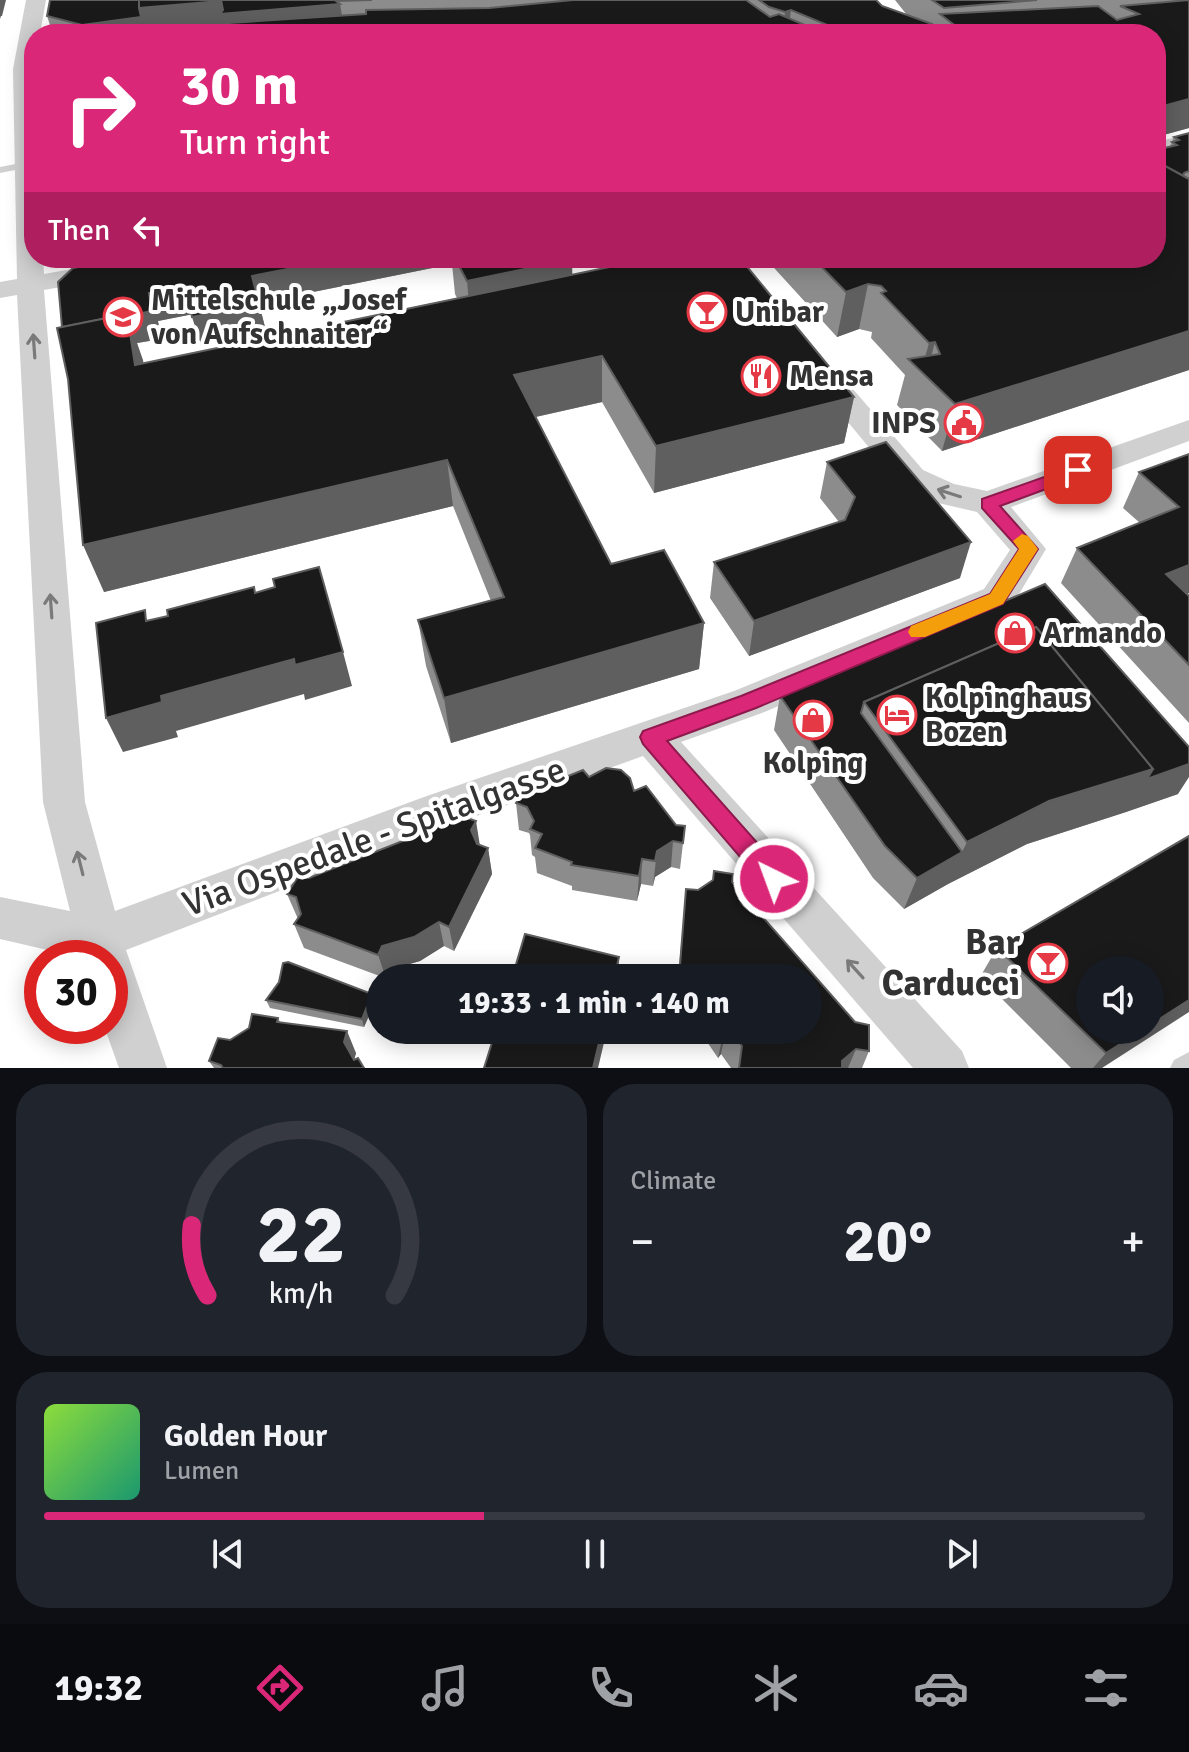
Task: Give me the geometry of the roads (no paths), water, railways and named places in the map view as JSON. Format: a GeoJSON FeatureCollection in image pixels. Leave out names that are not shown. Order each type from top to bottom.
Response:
{"type":"FeatureCollection","features":[{"type":"Feature","properties":{"kind":"street"},"geometry":{"type":"LineString","coordinates":[[34,24],[41,2]]}},
{"type":"Feature","properties":{"kind":"street"},"geometry":{"type":"LineString","coordinates":[[19,70],[24,138]]}},
{"type":"Feature","properties":{"kind":"street"},"geometry":{"type":"LineString","coordinates":[[1166,145],[1189,139]]}},
{"type":"Feature","properties":{"kind":"street"},"geometry":{"type":"LineString","coordinates":[[24,187],[15,287],[64,802],[101,940]]}},
{"type":"Feature","properties":{"kind":"street"},"geometry":{"type":"LineString","coordinates":[[15,287],[124,268]]}},
{"type":"Feature","properties":{"kind":"street"},"geometry":{"type":"LineString","coordinates":[[804,350],[912,478],[946,494],[988,503],[1189,430]]}},
{"type":"Feature","properties":{"kind":"street","name":"Via Ospedale - Spitalgasse"},"geometry":{"type":"LineString","coordinates":[[128,947],[424,816],[748,702],[997,599],[1029,549],[988,503]]}},
{"type":"Feature","properties":{"kind":"street"},"geometry":{"type":"LineString","coordinates":[[651,737],[945,1068]]}},
{"type":"Feature","properties":{"kind":"street"},"geometry":{"type":"LineString","coordinates":[[0,918],[59,940]]}},
{"type":"Feature","properties":{"kind":"street"},"geometry":{"type":"LineString","coordinates":[[128,1024],[143,1068]]}},
{"type":"Feature","properties":{"kind":"lane"},"geometry":{"type":"LineString","coordinates":[[0,170],[24,165]]}},
{"type":"Feature","properties":{"kind":"lane"},"geometry":{"type":"LineString","coordinates":[[1182,1068],[1189,1064]]}},
{"type":"Feature","properties":{"kind":"place","name":"Unibar"},"geometry":{"type":"Point","coordinates":[707,312]}},
{"type":"Feature","properties":{"kind":"place","name":"Mittelschule „Josef von Aufschnaiter“"},"geometry":{"type":"Point","coordinates":[123,317]}},
{"type":"Feature","properties":{"kind":"place","name":"Mensa"},"geometry":{"type":"Point","coordinates":[761,376]}},
{"type":"Feature","properties":{"kind":"place","name":"INPS"},"geometry":{"type":"Point","coordinates":[964,423]}},
{"type":"Feature","properties":{"kind":"place","name":"Armando"},"geometry":{"type":"Point","coordinates":[1015,633]}},
{"type":"Feature","properties":{"kind":"place","name":"Kolpinghaus Bozen"},"geometry":{"type":"Point","coordinates":[897,715]}},
{"type":"Feature","properties":{"kind":"place","name":"Kolping"},"geometry":{"type":"Point","coordinates":[813,720]}},
{"type":"Feature","properties":{"kind":"place","name":"Bar Carducci"},"geometry":{"type":"Point","coordinates":[1048,963]}}]}
